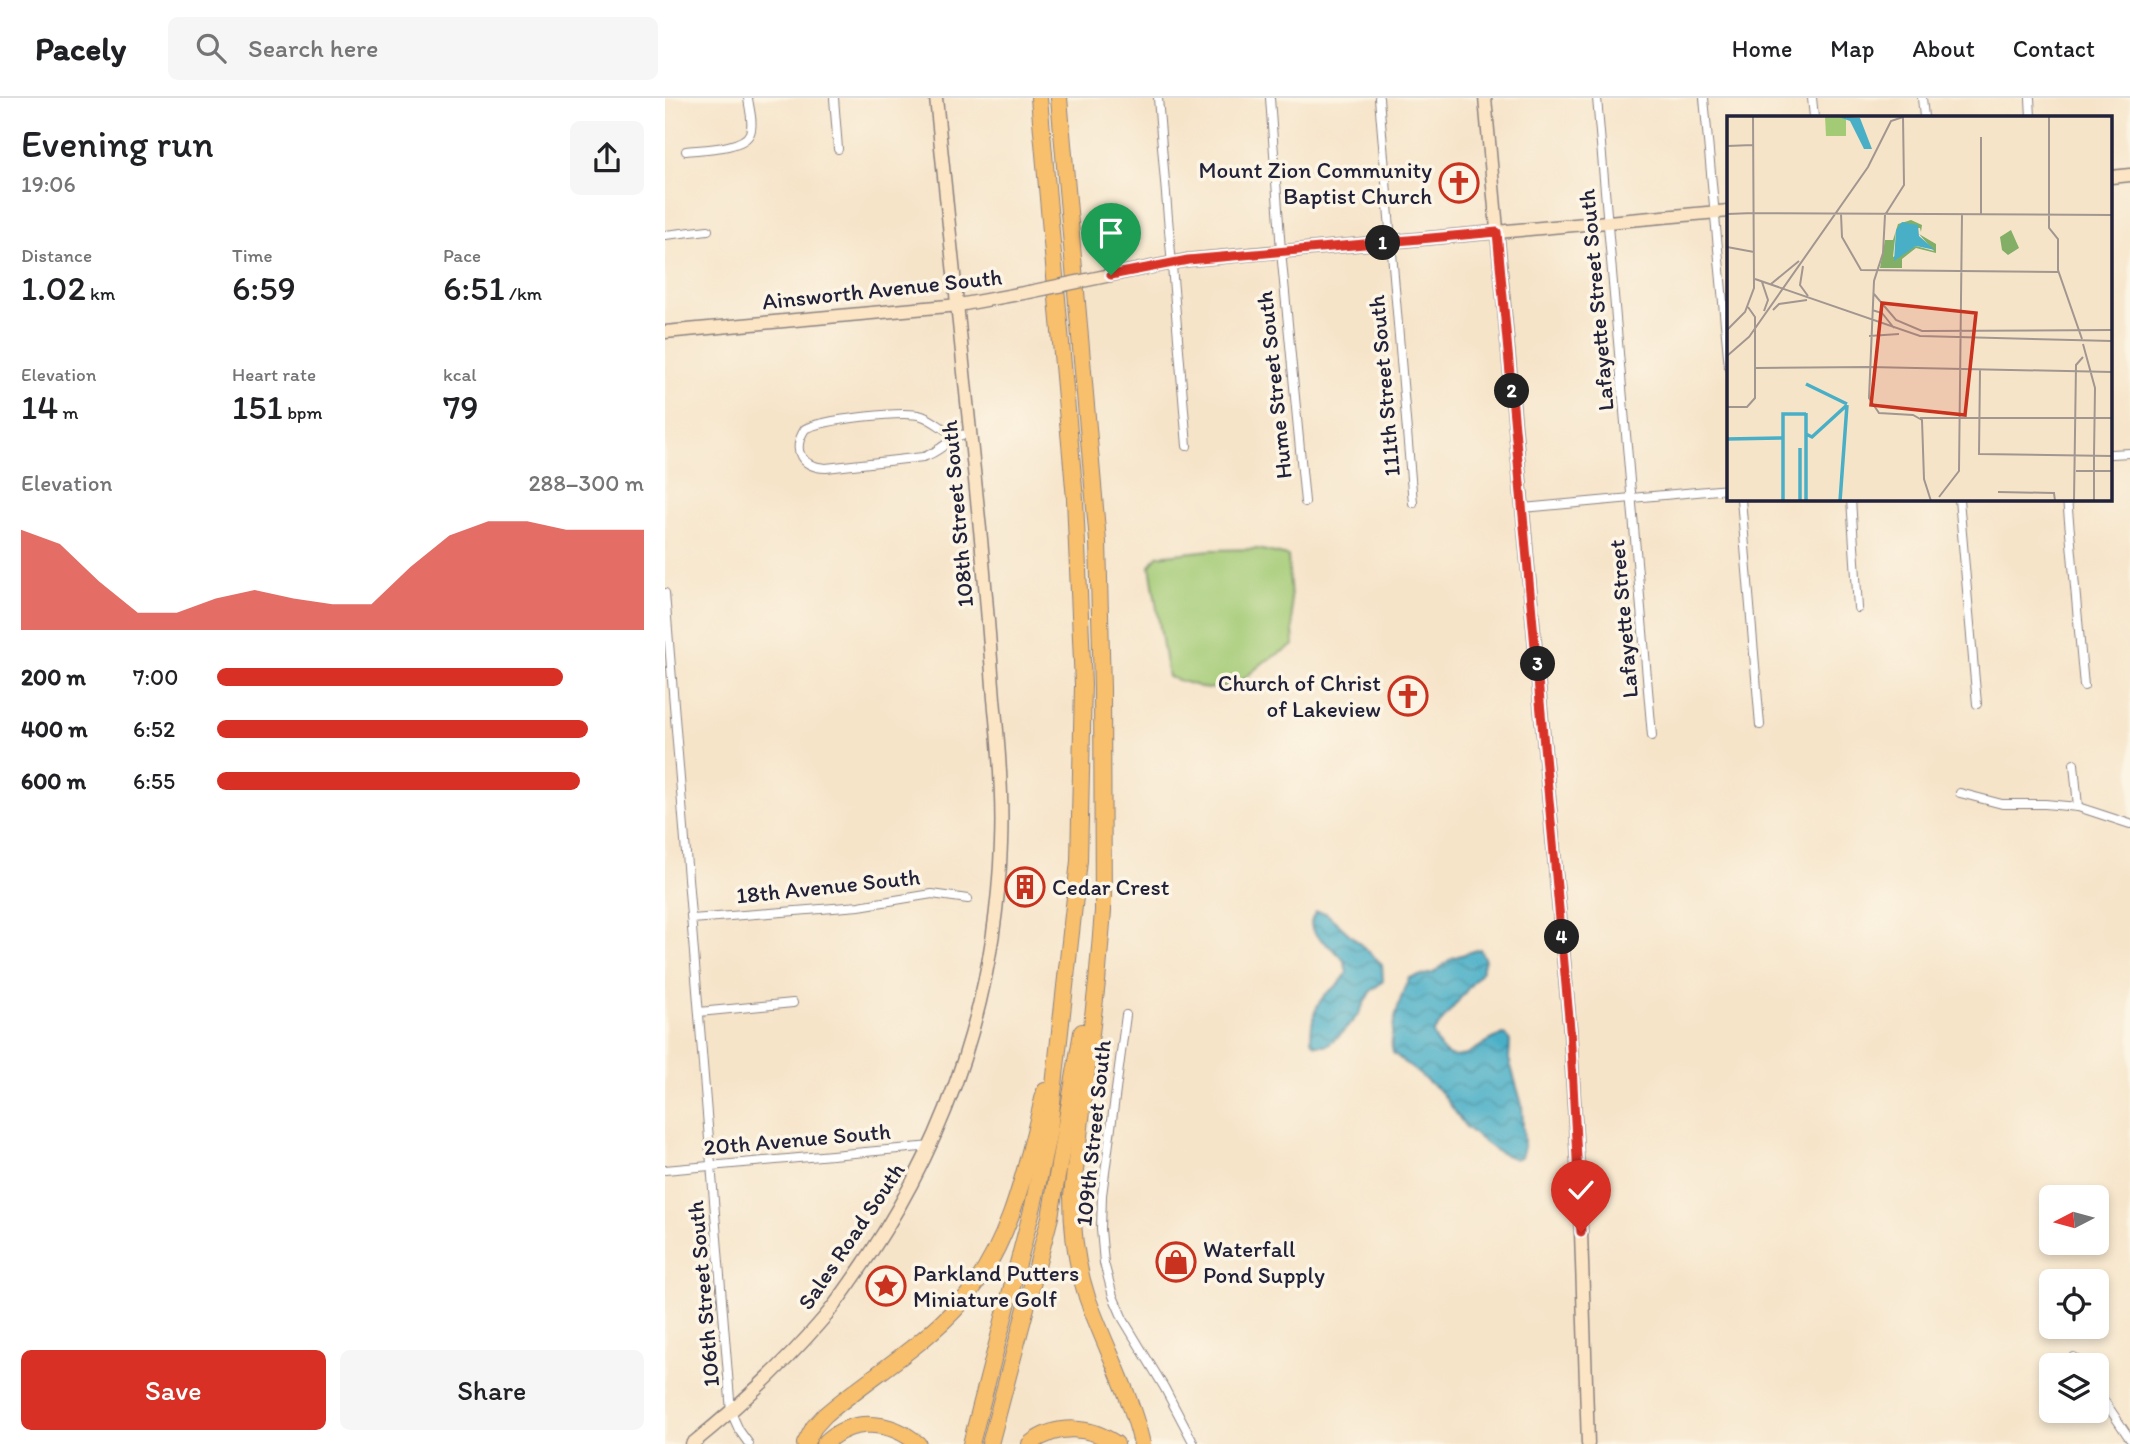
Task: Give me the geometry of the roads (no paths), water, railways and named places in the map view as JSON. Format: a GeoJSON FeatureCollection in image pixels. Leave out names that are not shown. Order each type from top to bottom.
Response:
{"type":"FeatureCollection","features":[{"type":"Feature","properties":{"kind":"highway"},"geometry":{"type":"LineString","coordinates":[[971,1444],[1049,1130],[1079,862],[1083,685],[1076,499],[1039,98]]}},
{"type":"Feature","properties":{"kind":"highway"},"geometry":{"type":"LineString","coordinates":[[1059,98],[1098,542],[1102,821],[1101,934],[1073,1185],[1072,1222],[1075,1252],[1087,1296],[1123,1382],[1142,1444]]}},
{"type":"Feature","properties":{"kind":"highway"},"geometry":{"type":"LineString","coordinates":[[990,1444],[1050,1217],[1064,1141],[1083,1024],[1102,821]]}},
{"type":"Feature","properties":{"kind":"highway"},"geometry":{"type":"LineString","coordinates":[[805,1444],[825,1415],[931,1331],[963,1301],[982,1274],[1002,1236],[1014,1202],[1061,1031]]}},
{"type":"Feature","properties":{"kind":"highway"},"geometry":{"type":"LineString","coordinates":[[824,1444],[843,1430],[877,1424],[898,1430],[918,1444]]}},
{"type":"Feature","properties":{"kind":"highway"},"geometry":{"type":"LineString","coordinates":[[1030,1444],[1045,1435],[1074,1429],[1089,1430],[1117,1444]]}},
{"type":"Feature","properties":{"kind":"street"},"geometry":{"type":"LineString","coordinates":[[686,151],[743,141],[751,128],[748,98]]}},
{"type":"Feature","properties":{"kind":"street"},"geometry":{"type":"LineString","coordinates":[[834,98],[838,149]]}},
{"type":"Feature","properties":{"kind":"street","name":"108th Street South"},"geometry":{"type":"LineString","coordinates":[[936,98],[959,305],[966,435],[1001,789],[1001,857],[994,926]]}},
{"type":"Feature","properties":{"kind":"street"},"geometry":{"type":"LineString","coordinates":[[1158,98],[1187,446]]}},
{"type":"Feature","properties":{"kind":"street","name":"Hume Street South"},"geometry":{"type":"LineString","coordinates":[[1270,98],[1280,251],[1305,502]]}},
{"type":"Feature","properties":{"kind":"street","name":"111th Street South"},"geometry":{"type":"LineString","coordinates":[[1379,98],[1413,503]]}},
{"type":"Feature","properties":{"kind":"street"},"geometry":{"type":"LineString","coordinates":[[1485,98],[1573,1072],[1588,1444]]}},
{"type":"Feature","properties":{"kind":"street","name":"Lafayette Street South"},"geometry":{"type":"LineString","coordinates":[[1597,98],[1632,498]]}},
{"type":"Feature","properties":{"kind":"street"},"geometry":{"type":"LineString","coordinates":[[1705,98],[1727,345]]}},
{"type":"Feature","properties":{"kind":"street"},"geometry":{"type":"LineString","coordinates":[[1812,98],[1814,116]]}},
{"type":"Feature","properties":{"kind":"street"},"geometry":{"type":"LineString","coordinates":[[1922,98],[1924,116]]}},
{"type":"Feature","properties":{"kind":"street"},"geometry":{"type":"LineString","coordinates":[[2030,98],[2031,116]]}},
{"type":"Feature","properties":{"kind":"street","name":"Ainsworth Avenue South"},"geometry":{"type":"LineString","coordinates":[[665,332],[959,305],[1171,262],[1727,211]]}},
{"type":"Feature","properties":{"kind":"street"},"geometry":{"type":"LineString","coordinates":[[665,235],[708,230]]}},
{"type":"Feature","properties":{"kind":"street"},"geometry":{"type":"LineString","coordinates":[[902,414],[925,417],[946,432],[966,435],[948,441],[931,455],[923,457],[826,468],[805,464],[799,442],[804,429],[811,425],[902,414]]}},
{"type":"Feature","properties":{"kind":"street"},"geometry":{"type":"LineString","coordinates":[[1524,508],[1727,489]]}},
{"type":"Feature","properties":{"kind":"street","name":"Lafayette Street"},"geometry":{"type":"LineString","coordinates":[[1632,498],[1652,736]]}},
{"type":"Feature","properties":{"kind":"street"},"geometry":{"type":"LineString","coordinates":[[1741,500],[1760,725]]}},
{"type":"Feature","properties":{"kind":"street"},"geometry":{"type":"LineString","coordinates":[[1851,500],[1858,608]]}},
{"type":"Feature","properties":{"kind":"street"},"geometry":{"type":"LineString","coordinates":[[1959,500],[1977,704]]}},
{"type":"Feature","properties":{"kind":"street"},"geometry":{"type":"LineString","coordinates":[[2067,500],[2084,686]]}},
{"type":"Feature","properties":{"kind":"street","name":"106th Street South"},"geometry":{"type":"LineString","coordinates":[[665,593],[731,1412],[749,1444]]}},
{"type":"Feature","properties":{"kind":"street"},"geometry":{"type":"LineString","coordinates":[[665,748],[677,747]]}},
{"type":"Feature","properties":{"kind":"street"},"geometry":{"type":"LineString","coordinates":[[2074,764],[2078,807]]}},
{"type":"Feature","properties":{"kind":"street"},"geometry":{"type":"LineString","coordinates":[[1960,793],[2002,804],[2035,803],[2078,807],[2130,824]]}},
{"type":"Feature","properties":{"kind":"street","name":"18th Avenue South"},"geometry":{"type":"LineString","coordinates":[[692,919],[859,906],[932,894],[968,899]]}},
{"type":"Feature","properties":{"kind":"street","name":"Sales Road South"},"geometry":{"type":"LineString","coordinates":[[692,1444],[731,1412],[787,1359],[826,1316],[892,1220],[932,1146],[955,1089],[983,986],[994,926]]}},
{"type":"Feature","properties":{"kind":"street"},"geometry":{"type":"LineString","coordinates":[[699,1012],[793,1003]]}},
{"type":"Feature","properties":{"kind":"street","name":"109th Street South"},"geometry":{"type":"LineString","coordinates":[[1126,1015],[1102,1195],[1104,1263],[1123,1319],[1166,1390],[1194,1444]]}},
{"type":"Feature","properties":{"kind":"street","name":"20th Avenue South"},"geometry":{"type":"LineString","coordinates":[[665,1170],[932,1146]]}},
{"type":"Feature","properties":{"kind":"street"},"geometry":{"type":"LineString","coordinates":[[2109,1408],[2130,1439]]}},
{"type":"Feature","properties":{"kind":"water"},"geometry":{"type":"Polygon","coordinates":[[[1316,912],[1326,913],[1382,964],[1383,981],[1370,992],[1358,1015],[1327,1045],[1316,1045],[1311,1040],[1314,1015],[1319,1003],[1347,973],[1345,962],[1315,933],[1312,920],[1316,912]]]}},
{"type":"Feature","properties":{"kind":"water"},"geometry":{"type":"Polygon","coordinates":[[[1480,949],[1485,960],[1481,972],[1433,1033],[1441,1048],[1449,1055],[1458,1057],[1496,1037],[1506,1035],[1510,1041],[1509,1059],[1522,1105],[1524,1147],[1521,1157],[1515,1159],[1496,1151],[1465,1126],[1441,1092],[1393,1053],[1392,1037],[1396,1016],[1409,978],[1433,973],[1452,958],[1480,949]]]}},
{"type":"Feature","properties":{"kind":"place","name":"Mount Zion Community Baptist Church"},"geometry":{"type":"Point","coordinates":[1459,183]}},
{"type":"Feature","properties":{"kind":"place","name":"Church of Christ of Lakeview"},"geometry":{"type":"Point","coordinates":[1408,696]}},
{"type":"Feature","properties":{"kind":"place","name":"Cedar Crest"},"geometry":{"type":"Point","coordinates":[1025,887]}},
{"type":"Feature","properties":{"kind":"place","name":"Waterfall Pond Supply"},"geometry":{"type":"Point","coordinates":[1176,1262]}},
{"type":"Feature","properties":{"kind":"place","name":"Parkland Putters Miniature Golf"},"geometry":{"type":"Point","coordinates":[886,1286]}}]}
